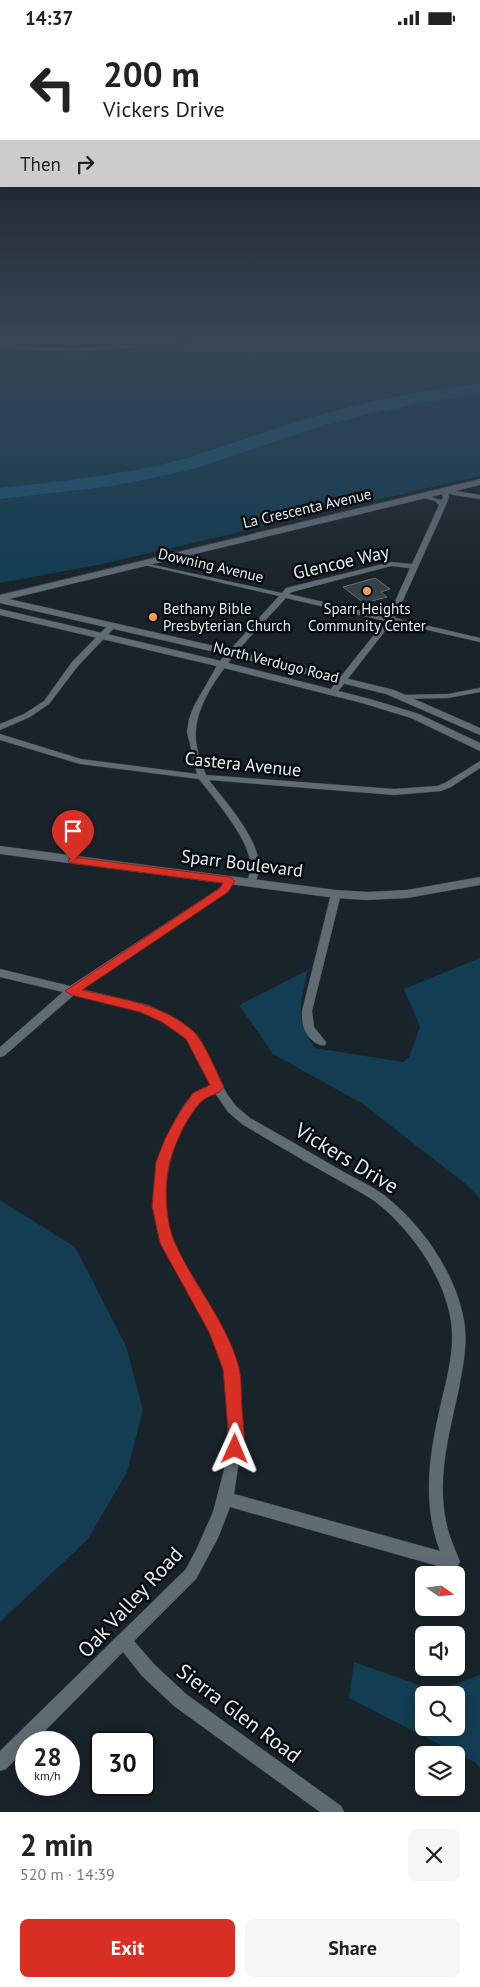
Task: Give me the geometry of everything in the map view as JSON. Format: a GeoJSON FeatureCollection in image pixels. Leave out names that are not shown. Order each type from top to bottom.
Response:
{"type":"FeatureCollection","features":[{"type":"Feature","properties":{"kind":"main road","name":"La Crescenta Avenue"},"geometry":{"type":"LineString","coordinates":[[0,599],[478,482]]}},
{"type":"Feature","properties":{"kind":"main road","name":"La Crescenta Avenue"},"geometry":{"type":"LineString","coordinates":[[0,589],[142,563]]}},
{"type":"Feature","properties":{"kind":"main road","name":"North Verdugo Road"},"geometry":{"type":"LineString","coordinates":[[0,599],[342,680],[401,697],[480,732]]}},
{"type":"Feature","properties":{"kind":"main road","name":"North Verdugo Road"},"geometry":{"type":"LineString","coordinates":[[0,612],[333,692],[407,713],[480,747]]}},
{"type":"Feature","properties":{"kind":"main road","name":"Sparr Boulevard"},"geometry":{"type":"LineString","coordinates":[[0,851],[336,894],[367,896],[408,894],[480,881]]}},
{"type":"Feature","properties":{"kind":"street"},"geometry":{"type":"LineString","coordinates":[[478,482],[471,489],[480,497]]}},
{"type":"Feature","properties":{"kind":"street"},"geometry":{"type":"LineString","coordinates":[[333,692],[390,620],[443,505],[446,497],[444,491],[480,497]]}},
{"type":"Feature","properties":{"kind":"street"},"geometry":{"type":"LineString","coordinates":[[420,496],[438,500],[443,505]]}},
{"type":"Feature","properties":{"kind":"street","name":"Downing Avenue"},"geometry":{"type":"LineString","coordinates":[[142,563],[480,640]]}},
{"type":"Feature","properties":{"kind":"street","name":"Glencoe Way"},"geometry":{"type":"LineString","coordinates":[[250,883],[255,871],[251,847],[237,823],[202,777],[192,745],[193,719],[202,698],[222,664],[284,596],[292,590],[391,564],[415,566]]}},
{"type":"Feature","properties":{"kind":"street"},"geometry":{"type":"LineString","coordinates":[[0,727],[25,717],[42,706],[54,695],[68,672],[80,658],[113,625]]}},
{"type":"Feature","properties":{"kind":"street"},"geometry":{"type":"LineString","coordinates":[[401,697],[448,696],[480,691]]}},
{"type":"Feature","properties":{"kind":"street","name":"Castera Avenue"},"geometry":{"type":"LineString","coordinates":[[0,737],[80,761],[202,777],[299,787],[412,792],[438,789],[448,785],[480,764]]}},
{"type":"Feature","properties":{"kind":"street"},"geometry":{"type":"LineString","coordinates":[[0,1053],[71,991],[224,890],[230,881]]}},
{"type":"Feature","properties":{"kind":"street"},"geometry":{"type":"LineString","coordinates":[[320,1042],[309,1028],[307,1011],[336,894]]}},
{"type":"Feature","properties":{"kind":"street","name":"Vickers Drive"},"geometry":{"type":"LineString","coordinates":[[0,973],[144,1008],[167,1019],[191,1036],[217,1087],[232,1109],[246,1121],[379,1198],[396,1211],[423,1243],[446,1285],[455,1310],[459,1339],[456,1365],[439,1440],[436,1480],[440,1529],[452,1562],[225,1499]]}},
{"type":"Feature","properties":{"kind":"street","name":"Oak Valley Road"},"geometry":{"type":"LineString","coordinates":[[0,1763],[191,1574],[209,1545],[219,1521],[233,1471],[235,1449],[236,1429],[231,1369],[216,1329],[167,1243],[159,1206],[163,1162],[172,1139],[182,1119],[198,1097],[217,1087]]}},
{"type":"Feature","properties":{"kind":"street","name":"Sierra Glen Road"},"geometry":{"type":"LineString","coordinates":[[124,1641],[148,1670],[180,1700],[227,1736],[335,1812]]}},
{"type":"Feature","properties":{"kind":"shaded area"},"geometry":{"type":"Polygon","coordinates":[[[0,420],[480,420],[480,476],[102,564],[0,583],[0,420]]]}},
{"type":"Feature","properties":{"kind":"shaded area"},"geometry":{"type":"Polygon","coordinates":[[[304,420],[345,420],[324,425],[193,469],[106,487],[0,499],[0,488],[94,477],[164,464],[304,420]]]}},
{"type":"Feature","properties":{"kind":"shaded area"},"geometry":{"type":"Polygon","coordinates":[[[480,958],[480,1199],[468,1186],[363,1104],[273,1054],[239,1005],[308,970],[301,1002],[301,1019],[308,1037],[315,1048],[403,1062],[409,1057],[420,1027],[404,989],[480,958]]]}},
{"type":"Feature","properties":{"kind":"shaded area"},"geometry":{"type":"Polygon","coordinates":[[[0,1200],[75,1247],[126,1346],[143,1410],[127,1472],[88,1539],[0,1622],[0,1200]]]}},
{"type":"Feature","properties":{"kind":"shaded area"},"geometry":{"type":"Polygon","coordinates":[[[354,1662],[422,1686],[415,1686],[415,1732],[349,1698],[354,1662]]]}},
{"type":"Feature","properties":{"kind":"shaded area"},"geometry":{"type":"Polygon","coordinates":[[[480,1675],[480,1768],[476,1763],[465,1757],[465,1746],[443,1746],[423,1736],[465,1736],[465,1686],[450,1686],[480,1675]]]}},
{"type":"Feature","properties":{"kind":"building","name":"Sparr Heights Community Center"},"geometry":{"type":"Polygon","coordinates":[[[375,578],[390,589],[381,592],[387,597],[364,603],[343,587],[375,578]]]}},
{"type":"Feature","properties":{"kind":"place","name":"Sparr Heights Community Center"},"geometry":{"type":"Point","coordinates":[367,591]}},
{"type":"Feature","properties":{"kind":"place","name":"Bethany Bible Presbyterian Church"},"geometry":{"type":"Point","coordinates":[153,617]}},
{"type":"Feature","properties":{"kind":"route"},"geometry":{"type":"LineString","coordinates":[[73,861],[230,881],[224,890],[71,991],[144,1008],[167,1019],[191,1036],[217,1087],[198,1097],[182,1119],[172,1139],[163,1162],[159,1206],[167,1243],[216,1329],[231,1369],[236,1429],[235,1449]]}}]}
